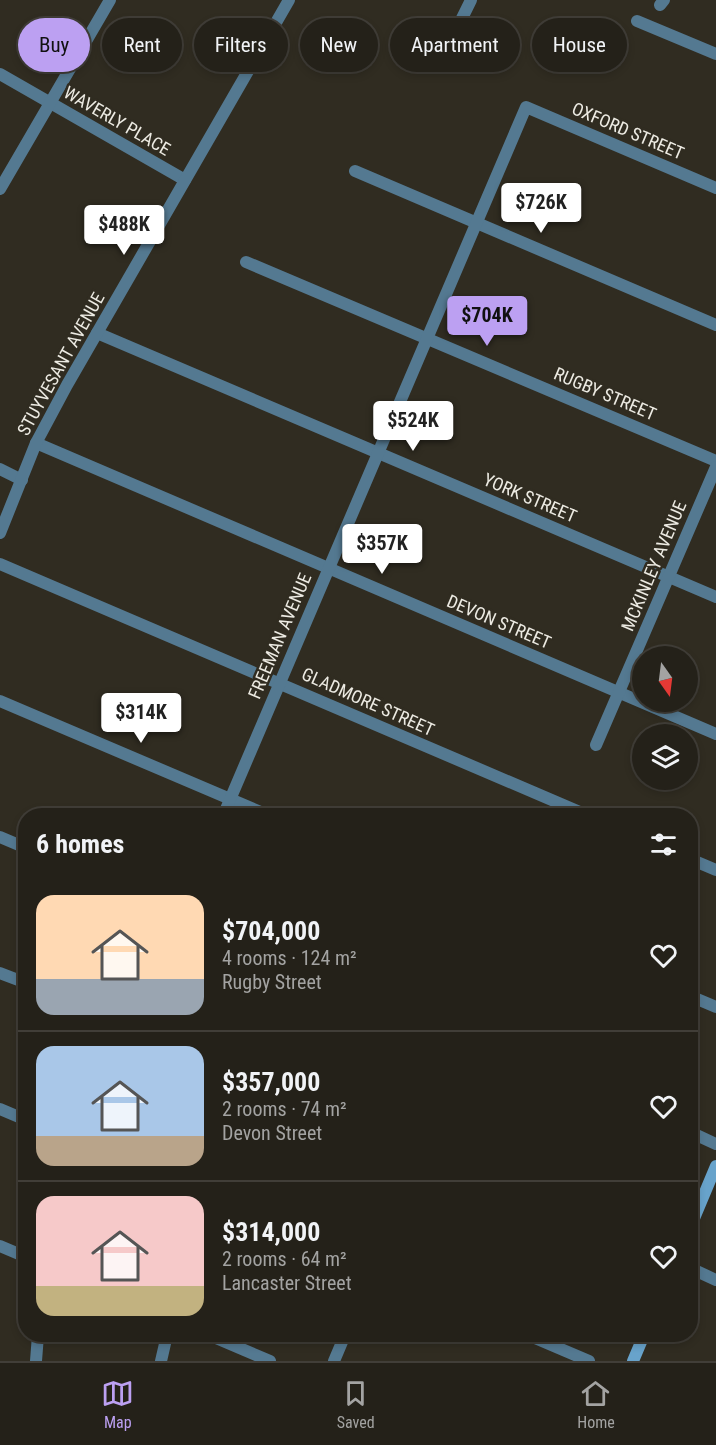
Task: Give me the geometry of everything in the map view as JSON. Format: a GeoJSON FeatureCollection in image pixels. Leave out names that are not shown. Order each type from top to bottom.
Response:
{"type":"FeatureCollection","features":[{"type":"Feature","properties":{"kind":"street"},"geometry":{"type":"LineString","coordinates":[[0,189],[110,0]]}},
{"type":"Feature","properties":{"kind":"street","name":"STUYVESANT AVENUE"},"geometry":{"type":"LineString","coordinates":[[0,532],[36,443],[289,0]]}},
{"type":"Feature","properties":{"kind":"street"},"geometry":{"type":"LineString","coordinates":[[462,18],[471,0]]}},
{"type":"Feature","properties":{"kind":"street"},"geometry":{"type":"LineString","coordinates":[[637,21],[716,54]]}},
{"type":"Feature","properties":{"kind":"street","name":"WAVERLY PLACE"},"geometry":{"type":"LineString","coordinates":[[0,74],[185,180]]}},
{"type":"Feature","properties":{"kind":"street","name":"OXFORD STREET"},"geometry":{"type":"LineString","coordinates":[[526,107],[716,188]]}},
{"type":"Feature","properties":{"kind":"street","name":"FREEMAN AVENUE"},"geometry":{"type":"LineString","coordinates":[[226,808],[526,107]]}},
{"type":"Feature","properties":{"kind":"street"},"geometry":{"type":"LineString","coordinates":[[355,171],[716,325]]}},
{"type":"Feature","properties":{"kind":"street","name":"RUGBY STREET"},"geometry":{"type":"LineString","coordinates":[[246,262],[428,337],[716,461]]}},
{"type":"Feature","properties":{"kind":"street","name":"YORK STREET"},"geometry":{"type":"LineString","coordinates":[[97,333],[716,597]]}},
{"type":"Feature","properties":{"kind":"street","name":"DEVON STREET"},"geometry":{"type":"LineString","coordinates":[[36,443],[716,734]]}},
{"type":"Feature","properties":{"kind":"street","name":"MCKINLEY AVENUE"},"geometry":{"type":"LineString","coordinates":[[596,745],[716,467]]}},
{"type":"Feature","properties":{"kind":"street"},"geometry":{"type":"LineString","coordinates":[[0,469],[22,480]]}},
{"type":"Feature","properties":{"kind":"street","name":"GLADMORE STREET"},"geometry":{"type":"LineString","coordinates":[[0,564],[571,808]]}},
{"type":"Feature","properties":{"kind":"street"},"geometry":{"type":"LineString","coordinates":[[0,700],[251,808]]}},
{"type":"Feature","properties":{"kind":"street"},"geometry":{"type":"LineString","coordinates":[[0,837],[18,845]]}},
{"type":"Feature","properties":{"kind":"street"},"geometry":{"type":"LineString","coordinates":[[698,862],[716,870]]}},
{"type":"Feature","properties":{"kind":"street"},"geometry":{"type":"LineString","coordinates":[[0,972],[18,980]]}},
{"type":"Feature","properties":{"kind":"street"},"geometry":{"type":"LineString","coordinates":[[698,999],[716,1007]]}},
{"type":"Feature","properties":{"kind":"street"},"geometry":{"type":"LineString","coordinates":[[0,1110],[18,1117]]}},
{"type":"Feature","properties":{"kind":"street"},"geometry":{"type":"LineString","coordinates":[[698,1136],[716,1144]]}},
{"type":"Feature","properties":{"kind":"street"},"geometry":{"type":"LineString","coordinates":[[698,1209],[716,1166]]}},
{"type":"Feature","properties":{"kind":"street"},"geometry":{"type":"LineString","coordinates":[[0,1246],[18,1254]]}},
{"type":"Feature","properties":{"kind":"street"},"geometry":{"type":"LineString","coordinates":[[698,1272],[716,1280]]}},
{"type":"Feature","properties":{"kind":"street"},"geometry":{"type":"LineString","coordinates":[[36,1361],[37,1342]]}},
{"type":"Feature","properties":{"kind":"street"},"geometry":{"type":"LineString","coordinates":[[161,1361],[165,1342]]}},
{"type":"Feature","properties":{"kind":"street"},"geometry":{"type":"LineString","coordinates":[[225,1342],[270,1361]]}},
{"type":"Feature","properties":{"kind":"street"},"geometry":{"type":"LineString","coordinates":[[334,1361],[342,1342]]}},
{"type":"Feature","properties":{"kind":"street"},"geometry":{"type":"LineString","coordinates":[[544,1342],[589,1361]]}},
{"type":"Feature","properties":{"kind":"street"},"geometry":{"type":"LineString","coordinates":[[633,1361],[641,1342]]}}]}
